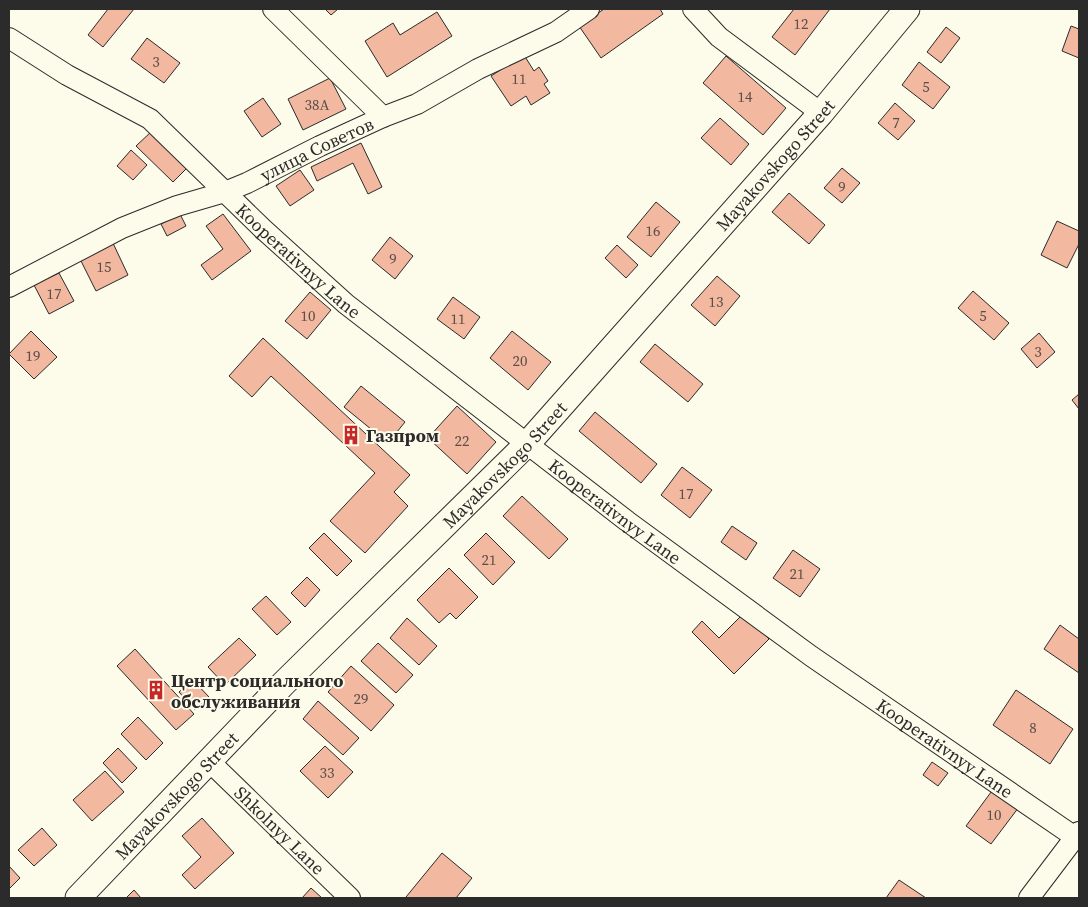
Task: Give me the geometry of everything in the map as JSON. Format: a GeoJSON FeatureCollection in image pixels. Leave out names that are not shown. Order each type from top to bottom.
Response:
{"type":"FeatureCollection","features":[{"type":"Feature","properties":{"kind":"street"},"geometry":{"type":"LineString","coordinates":[[273,9],[383,117]]}},
{"type":"Feature","properties":{"kind":"street","name":"улица Советов"},"geometry":{"type":"LineString","coordinates":[[9,287],[122,228],[177,206],[225,192],[247,183],[320,146],[383,117],[417,104],[478,69],[556,32],[589,9]]}},
{"type":"Feature","properties":{"kind":"street"},"geometry":{"type":"LineString","coordinates":[[693,9],[719,37],[820,113]]}},
{"type":"Feature","properties":{"kind":"street","name":"Mayakovskogo Street"},"geometry":{"type":"LineString","coordinates":[[78,898],[290,678],[528,443],[820,113],[907,9]]}},
{"type":"Feature","properties":{"kind":"street","name":"Kooperativnyy Lane"},"geometry":{"type":"LineString","coordinates":[[9,38],[67,75],[150,119],[299,263],[346,304],[627,520],[811,656],[1077,834]]}},
{"type":"Feature","properties":{"kind":"street","name":"Shkolnyy Lane"},"geometry":{"type":"LineString","coordinates":[[209,761],[350,898]]}},
{"type":"Feature","properties":{"kind":"street"},"geometry":{"type":"LineString","coordinates":[[1029,898],[1077,834]]}},
{"type":"Feature","properties":{"kind":"building"},"geometry":{"type":"Polygon","coordinates":[[[108,9],[134,9],[103,47],[88,35],[108,9]]]}},
{"type":"Feature","properties":{"kind":"building"},"geometry":{"type":"Polygon","coordinates":[[[325,9],[338,9],[331,15],[325,9]]]}},
{"type":"Feature","properties":{"kind":"building"},"geometry":{"type":"Polygon","coordinates":[[[604,9],[660,9],[663,14],[601,58],[579,26],[604,9]]]}},
{"type":"Feature","properties":{"kind":"building"},"geometry":{"type":"Polygon","coordinates":[[[794,9],[830,9],[795,55],[772,37],[794,9]]]}},
{"type":"Feature","properties":{"kind":"building"},"geometry":{"type":"Polygon","coordinates":[[[437,12],[452,36],[387,77],[365,41],[393,23],[400,35],[437,12]]]}},
{"type":"Feature","properties":{"kind":"building"},"geometry":{"type":"Polygon","coordinates":[[[1071,26],[1079,29],[1079,58],[1062,51],[1071,26]]]}},
{"type":"Feature","properties":{"kind":"building"},"geometry":{"type":"Polygon","coordinates":[[[946,27],[960,38],[941,63],[927,52],[946,27]]]}},
{"type":"Feature","properties":{"kind":"building"},"geometry":{"type":"Polygon","coordinates":[[[147,38],[180,63],[164,83],[131,59],[147,38]]]}},
{"type":"Feature","properties":{"kind":"building"},"geometry":{"type":"Polygon","coordinates":[[[524,55],[534,71],[539,67],[548,81],[544,84],[550,93],[531,105],[526,96],[511,106],[491,76],[524,55]]]}},
{"type":"Feature","properties":{"kind":"building"},"geometry":{"type":"Polygon","coordinates":[[[726,56],[786,108],[763,135],[703,83],[726,56]]]}},
{"type":"Feature","properties":{"kind":"building"},"geometry":{"type":"Polygon","coordinates":[[[919,62],[950,87],[933,109],[902,85],[919,62]]]}},
{"type":"Feature","properties":{"kind":"building"},"geometry":{"type":"Polygon","coordinates":[[[330,78],[346,109],[303,130],[288,99],[330,78]]]}},
{"type":"Feature","properties":{"kind":"building"},"geometry":{"type":"Polygon","coordinates":[[[263,98],[281,124],[262,137],[244,111],[263,98]]]}},
{"type":"Feature","properties":{"kind":"building"},"geometry":{"type":"Polygon","coordinates":[[[895,103],[915,121],[898,140],[878,123],[895,103]]]}},
{"type":"Feature","properties":{"kind":"building"},"geometry":{"type":"Polygon","coordinates":[[[720,118],[749,144],[731,165],[701,138],[720,118]]]}},
{"type":"Feature","properties":{"kind":"building"},"geometry":{"type":"Polygon","coordinates":[[[152,131],[188,167],[173,182],[136,146],[152,131]]]}},
{"type":"Feature","properties":{"kind":"building"},"geometry":{"type":"Polygon","coordinates":[[[361,143],[382,187],[368,194],[353,163],[317,181],[311,167],[361,143]]]}},
{"type":"Feature","properties":{"kind":"building"},"geometry":{"type":"Polygon","coordinates":[[[131,150],[147,165],[133,180],[117,166],[131,150]]]}},
{"type":"Feature","properties":{"kind":"building"},"geometry":{"type":"Polygon","coordinates":[[[842,168],[860,183],[842,203],[824,188],[842,168]]]}},
{"type":"Feature","properties":{"kind":"building"},"geometry":{"type":"Polygon","coordinates":[[[300,170],[314,190],[290,206],[276,186],[300,170]]]}},
{"type":"Feature","properties":{"kind":"building"},"geometry":{"type":"Polygon","coordinates":[[[789,193],[825,225],[809,244],[772,212],[789,193]]]}},
{"type":"Feature","properties":{"kind":"building"},"geometry":{"type":"Polygon","coordinates":[[[656,202],[680,222],[651,257],[627,237],[656,202]]]}},
{"type":"Feature","properties":{"kind":"building"},"geometry":{"type":"Polygon","coordinates":[[[180,214],[186,226],[167,236],[161,224],[180,214]]]}},
{"type":"Feature","properties":{"kind":"building"},"geometry":{"type":"Polygon","coordinates":[[[223,214],[251,251],[212,280],[201,265],[223,249],[206,226],[223,214]]]}},
{"type":"Feature","properties":{"kind":"building"},"geometry":{"type":"Polygon","coordinates":[[[1057,221],[1079,231],[1079,244],[1067,268],[1041,255],[1057,221]]]}},
{"type":"Feature","properties":{"kind":"building"},"geometry":{"type":"Polygon","coordinates":[[[390,237],[413,256],[395,279],[372,260],[390,237]]]}},
{"type":"Feature","properties":{"kind":"building"},"geometry":{"type":"Polygon","coordinates":[[[112,241],[128,275],[96,291],[79,257],[112,241]]]}},
{"type":"Feature","properties":{"kind":"building"},"geometry":{"type":"Polygon","coordinates":[[[617,245],[638,265],[626,278],[605,258],[617,245]]]}},
{"type":"Feature","properties":{"kind":"building"},"geometry":{"type":"Polygon","coordinates":[[[59,273],[74,301],[49,314],[34,285],[59,273]]]}},
{"type":"Feature","properties":{"kind":"building"},"geometry":{"type":"Polygon","coordinates":[[[717,276],[740,296],[715,326],[691,305],[717,276]]]}},
{"type":"Feature","properties":{"kind":"building"},"geometry":{"type":"Polygon","coordinates":[[[973,291],[1009,323],[994,340],[958,308],[973,291]]]}},
{"type":"Feature","properties":{"kind":"building"},"geometry":{"type":"Polygon","coordinates":[[[310,292],[331,310],[307,339],[285,321],[310,292]]]}},
{"type":"Feature","properties":{"kind":"building"},"geometry":{"type":"Polygon","coordinates":[[[453,297],[480,317],[464,339],[437,319],[453,297]]]}},
{"type":"Feature","properties":{"kind":"building"},"geometry":{"type":"Polygon","coordinates":[[[31,331],[57,357],[34,379],[9,354],[31,331]]]}},
{"type":"Feature","properties":{"kind":"building"},"geometry":{"type":"Polygon","coordinates":[[[512,331],[551,362],[528,390],[490,358],[512,331]]]}},
{"type":"Feature","properties":{"kind":"building"},"geometry":{"type":"Polygon","coordinates":[[[1039,333],[1055,352],[1037,368],[1021,349],[1039,333]]]}},
{"type":"Feature","properties":{"kind":"building","name":"Газпром"},"geometry":{"type":"Polygon","coordinates":[[[263,338],[410,475],[394,492],[408,506],[365,553],[330,521],[375,473],[271,376],[252,397],[229,376],[263,338]]]}},
{"type":"Feature","properties":{"kind":"building"},"geometry":{"type":"Polygon","coordinates":[[[655,344],[703,384],[688,402],[640,362],[655,344]]]}},
{"type":"Feature","properties":{"kind":"building"},"geometry":{"type":"Polygon","coordinates":[[[361,386],[405,422],[388,443],[344,407],[361,386]]]}},
{"type":"Feature","properties":{"kind":"building"},"geometry":{"type":"Polygon","coordinates":[[[1079,394],[1079,409],[1072,400],[1079,394]]]}},
{"type":"Feature","properties":{"kind":"building"},"geometry":{"type":"Polygon","coordinates":[[[457,406],[496,442],[467,474],[428,438],[457,406]]]}},
{"type":"Feature","properties":{"kind":"building"},"geometry":{"type":"Polygon","coordinates":[[[595,412],[657,464],[641,483],[579,431],[595,412]]]}},
{"type":"Feature","properties":{"kind":"building"},"geometry":{"type":"Polygon","coordinates":[[[682,467],[712,490],[690,518],[661,495],[682,467]]]}},
{"type":"Feature","properties":{"kind":"building"},"geometry":{"type":"Polygon","coordinates":[[[522,496],[568,539],[549,559],[503,516],[522,496]]]}},
{"type":"Feature","properties":{"kind":"building"},"geometry":{"type":"Polygon","coordinates":[[[732,526],[757,543],[746,560],[721,542],[732,526]]]}},
{"type":"Feature","properties":{"kind":"building"},"geometry":{"type":"Polygon","coordinates":[[[324,533],[352,561],[337,576],[309,548],[324,533]]]}},
{"type":"Feature","properties":{"kind":"building"},"geometry":{"type":"Polygon","coordinates":[[[486,533],[515,562],[493,585],[464,555],[486,533]]]}},
{"type":"Feature","properties":{"kind":"building"},"geometry":{"type":"Polygon","coordinates":[[[793,550],[820,569],[800,597],[773,578],[793,550]]]}},
{"type":"Feature","properties":{"kind":"building"},"geometry":{"type":"Polygon","coordinates":[[[449,568],[478,597],[456,619],[450,613],[439,623],[417,600],[449,568]]]}},
{"type":"Feature","properties":{"kind":"building"},"geometry":{"type":"Polygon","coordinates":[[[307,577],[320,590],[305,607],[291,593],[307,577]]]}},
{"type":"Feature","properties":{"kind":"building"},"geometry":{"type":"Polygon","coordinates":[[[266,596],[291,622],[277,635],[252,609],[266,596]]]}},
{"type":"Feature","properties":{"kind":"building"},"geometry":{"type":"Polygon","coordinates":[[[744,613],[769,639],[734,674],[692,632],[702,621],[719,638],[744,613]]]}},
{"type":"Feature","properties":{"kind":"building"},"geometry":{"type":"Polygon","coordinates":[[[407,618],[437,646],[419,665],[390,638],[407,618]]]}},
{"type":"Feature","properties":{"kind":"building"},"geometry":{"type":"Polygon","coordinates":[[[1060,625],[1079,639],[1079,673],[1044,649],[1060,625]]]}},
{"type":"Feature","properties":{"kind":"building"},"geometry":{"type":"Polygon","coordinates":[[[239,638],[256,655],[225,685],[208,667],[239,638]]]}},
{"type":"Feature","properties":{"kind":"building"},"geometry":{"type":"Polygon","coordinates":[[[378,643],[413,675],[396,693],[361,661],[378,643]]]}},
{"type":"Feature","properties":{"kind":"building","name":"Центр социального обслуживания"},"geometry":{"type":"Polygon","coordinates":[[[135,649],[194,714],[176,730],[117,666],[135,649]]]}},
{"type":"Feature","properties":{"kind":"building"},"geometry":{"type":"Polygon","coordinates":[[[351,666],[394,705],[371,731],[328,692],[351,666]]]}},
{"type":"Feature","properties":{"kind":"building"},"geometry":{"type":"Polygon","coordinates":[[[193,680],[209,697],[195,710],[179,692],[193,680]]]}},
{"type":"Feature","properties":{"kind":"building"},"geometry":{"type":"Polygon","coordinates":[[[1016,690],[1073,729],[1050,764],[993,725],[1016,690]]]}},
{"type":"Feature","properties":{"kind":"building"},"geometry":{"type":"Polygon","coordinates":[[[318,701],[359,738],[343,755],[303,719],[318,701]]]}},
{"type":"Feature","properties":{"kind":"building"},"geometry":{"type":"Polygon","coordinates":[[[138,717],[163,743],[146,760],[121,734],[138,717]]]}},
{"type":"Feature","properties":{"kind":"building"},"geometry":{"type":"Polygon","coordinates":[[[325,746],[353,772],[328,798],[300,771],[325,746]]]}},
{"type":"Feature","properties":{"kind":"building"},"geometry":{"type":"Polygon","coordinates":[[[118,748],[137,768],[122,783],[103,763],[118,748]]]}},
{"type":"Feature","properties":{"kind":"building"},"geometry":{"type":"Polygon","coordinates":[[[932,762],[948,773],[938,786],[923,775],[932,762]]]}},
{"type":"Feature","properties":{"kind":"building"},"geometry":{"type":"Polygon","coordinates":[[[105,771],[124,792],[92,821],[73,800],[105,771]]]}},
{"type":"Feature","properties":{"kind":"building"},"geometry":{"type":"Polygon","coordinates":[[[997,784],[1022,803],[991,844],[966,826],[997,784]]]}},
{"type":"Feature","properties":{"kind":"building"},"geometry":{"type":"Polygon","coordinates":[[[202,818],[234,853],[195,889],[182,875],[201,857],[182,836],[202,818]]]}},
{"type":"Feature","properties":{"kind":"building"},"geometry":{"type":"Polygon","coordinates":[[[42,828],[57,845],[34,866],[18,850],[42,828]]]}},
{"type":"Feature","properties":{"kind":"building"},"geometry":{"type":"Polygon","coordinates":[[[442,853],[472,878],[456,898],[406,897],[442,853]]]}},
{"type":"Feature","properties":{"kind":"building"},"geometry":{"type":"Polygon","coordinates":[[[9,866],[20,878],[9,889],[9,866]]]}},
{"type":"Feature","properties":{"kind":"building"},"geometry":{"type":"Polygon","coordinates":[[[899,880],[926,898],[886,898],[899,880]]]}},
{"type":"Feature","properties":{"kind":"building"},"geometry":{"type":"Polygon","coordinates":[[[311,888],[322,898],[302,898],[311,888]]]}},
{"type":"Feature","properties":{"kind":"building"},"geometry":{"type":"Polygon","coordinates":[[[134,890],[141,898],[126,898],[134,890]]]}},
{"type":"Feature","properties":{"kind":"place","name":"Газпром"},"geometry":{"type":"Point","coordinates":[351,435]}},
{"type":"Feature","properties":{"kind":"place","name":"Центр социального обслуживания"},"geometry":{"type":"Point","coordinates":[156,690]}}]}
